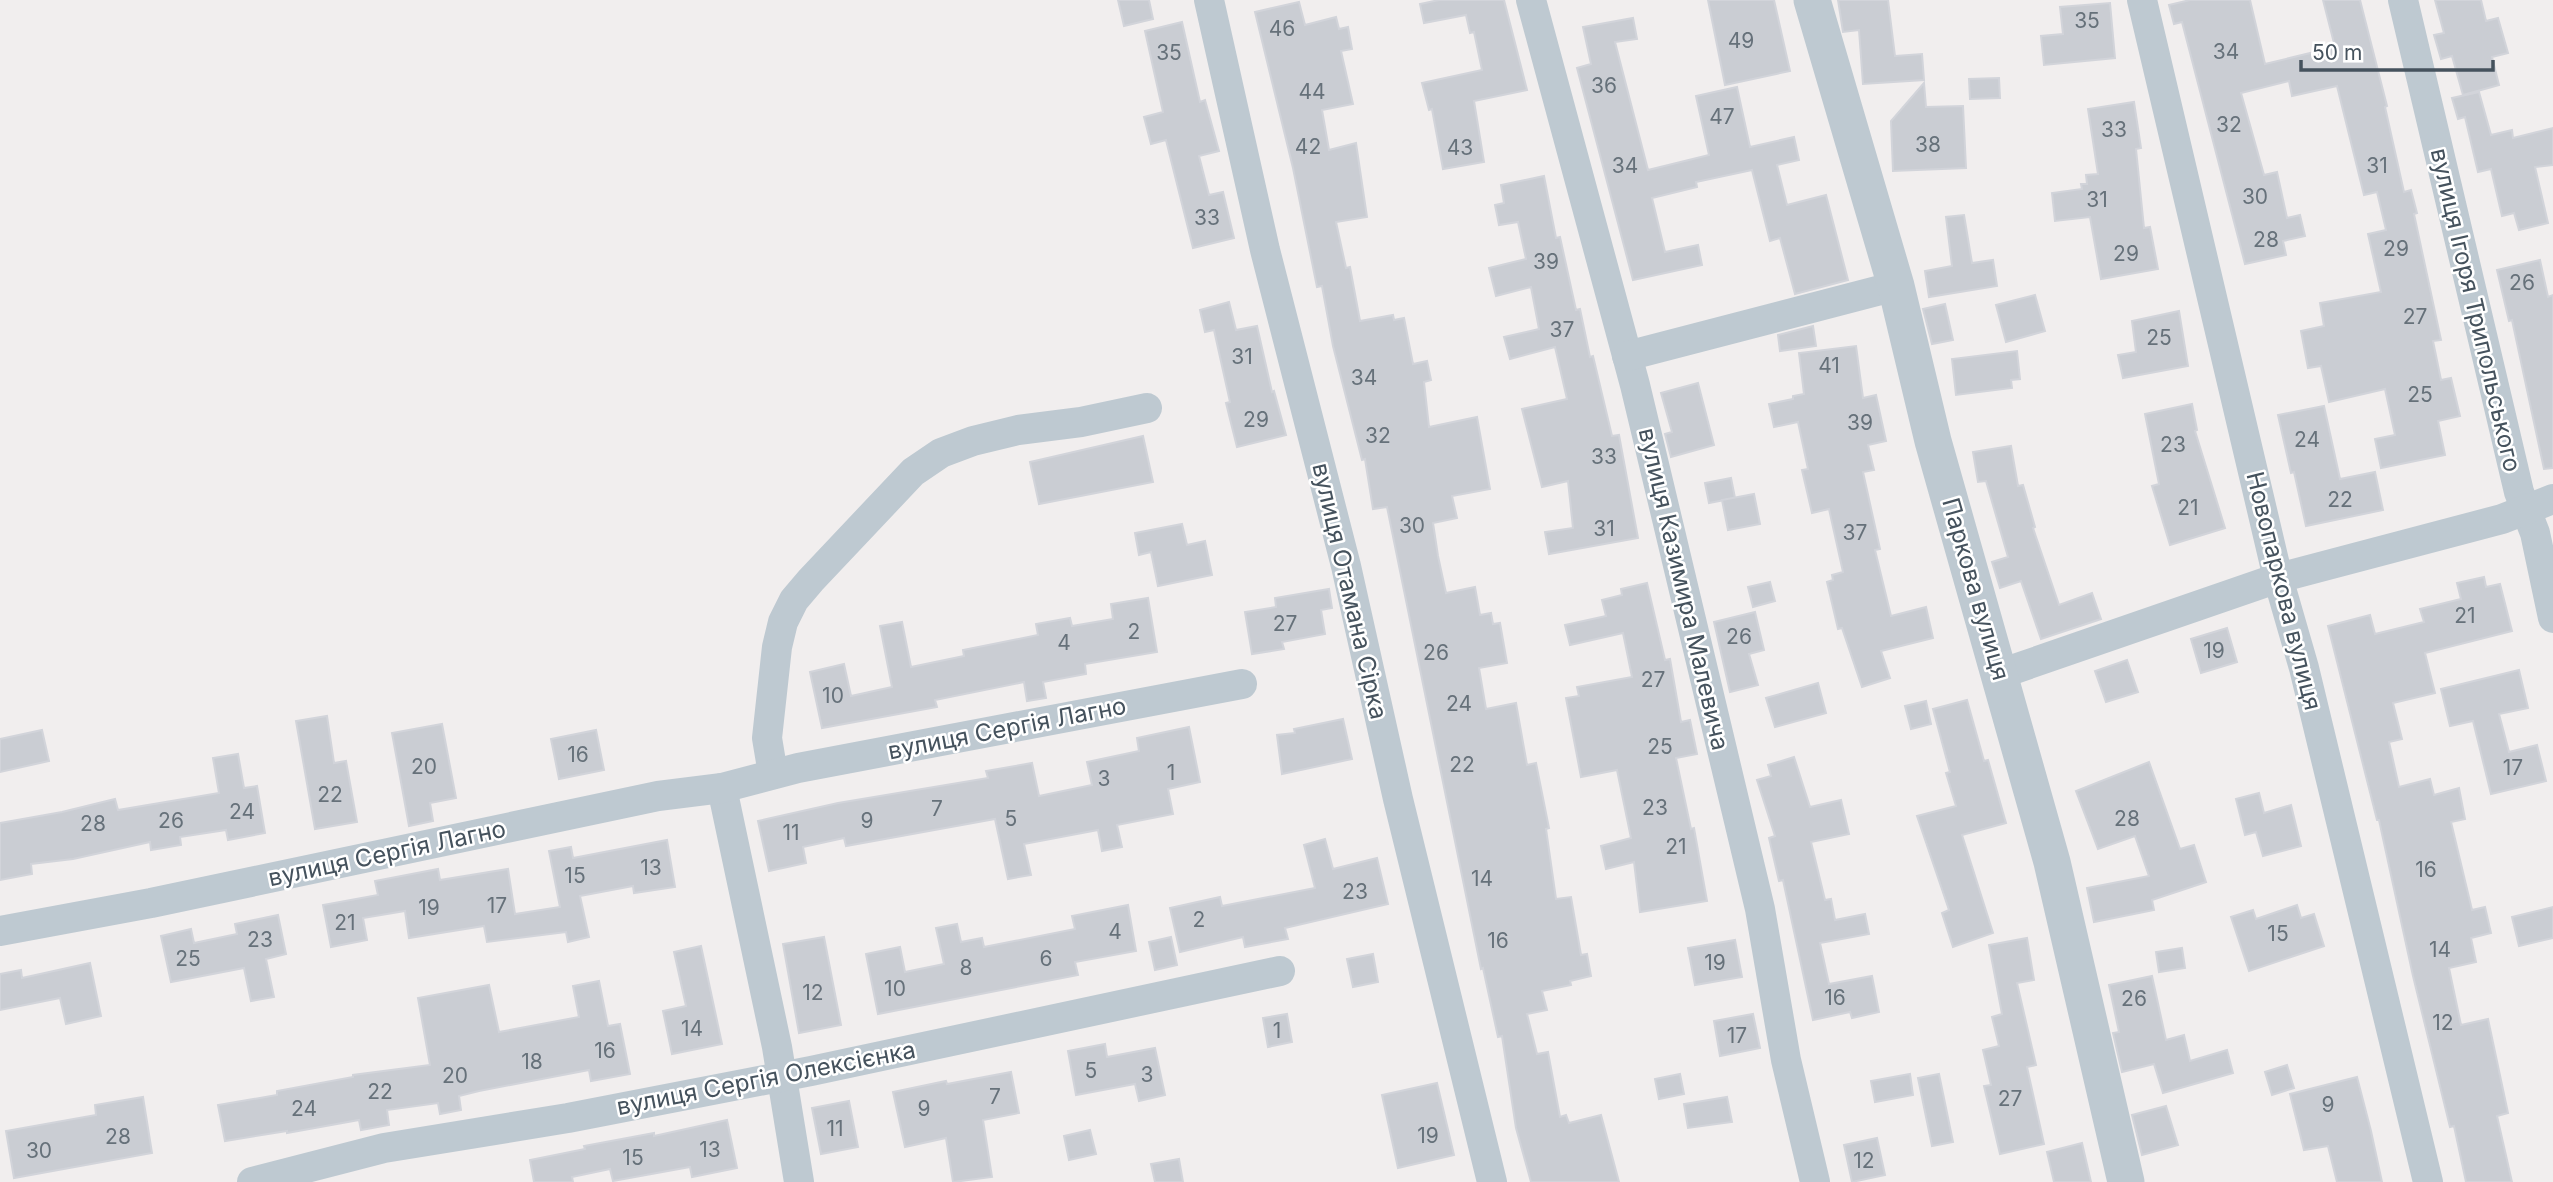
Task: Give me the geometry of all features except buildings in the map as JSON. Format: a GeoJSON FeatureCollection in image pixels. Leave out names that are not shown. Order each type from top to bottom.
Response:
{"type":"FeatureCollection","features":[{"type":"Feature","properties":{"kind":"street","name":"вулиця Отамана Сірка"},"geometry":{"type":"LineString","coordinates":[[1209,0],[1261,237],[1346,566],[1398,799],[1492,1182]]}},
{"type":"Feature","properties":{"kind":"street","name":"вулиця Казимира Малевича"},"geometry":{"type":"LineString","coordinates":[[1531,0],[1627,356],[1757,898],[1786,1060],[1815,1182]]}},
{"type":"Feature","properties":{"kind":"street","name":"Паркова вулиця"},"geometry":{"type":"LineString","coordinates":[[1812,0],[1896,286],[1933,441],[2052,862],[2126,1182]]}},
{"type":"Feature","properties":{"kind":"street","name":"Новопаркова вулиця"},"geometry":{"type":"LineString","coordinates":[[2142,0],[2278,578],[2304,668],[2428,1182]]}},
{"type":"Feature","properties":{"kind":"street","name":"вулиця Ігоря Трипольського"},"geometry":{"type":"LineString","coordinates":[[2403,0],[2519,492],[2540,504],[2535,533],[2553,618]]}},
{"type":"Feature","properties":{"kind":"street"},"geometry":{"type":"LineString","coordinates":[[1627,356],[1896,286]]}},
{"type":"Feature","properties":{"kind":"street"},"geometry":{"type":"LineString","coordinates":[[774,774],[767,738],[777,647],[783,622],[794,600],[811,580],[913,472],[941,453],[973,441],[1018,430],[1147,408]]}},
{"type":"Feature","properties":{"kind":"street"},"geometry":{"type":"LineString","coordinates":[[2000,674],[2278,578],[2502,519],[2540,504]]}},
{"type":"Feature","properties":{"kind":"street","name":"вулиця Сергія Лагно"},"geometry":{"type":"LineString","coordinates":[[0,930],[190,895],[650,797],[722,788],[774,774],[1242,684]]}},
{"type":"Feature","properties":{"kind":"street"},"geometry":{"type":"LineString","coordinates":[[722,788],[776,1047],[799,1182]]}},
{"type":"Feature","properties":{"kind":"street","name":"вулиця Сергія Олексієнка"},"geometry":{"type":"LineString","coordinates":[[252,1182],[384,1148],[568,1118],[780,1077],[1280,971]]}}]}
